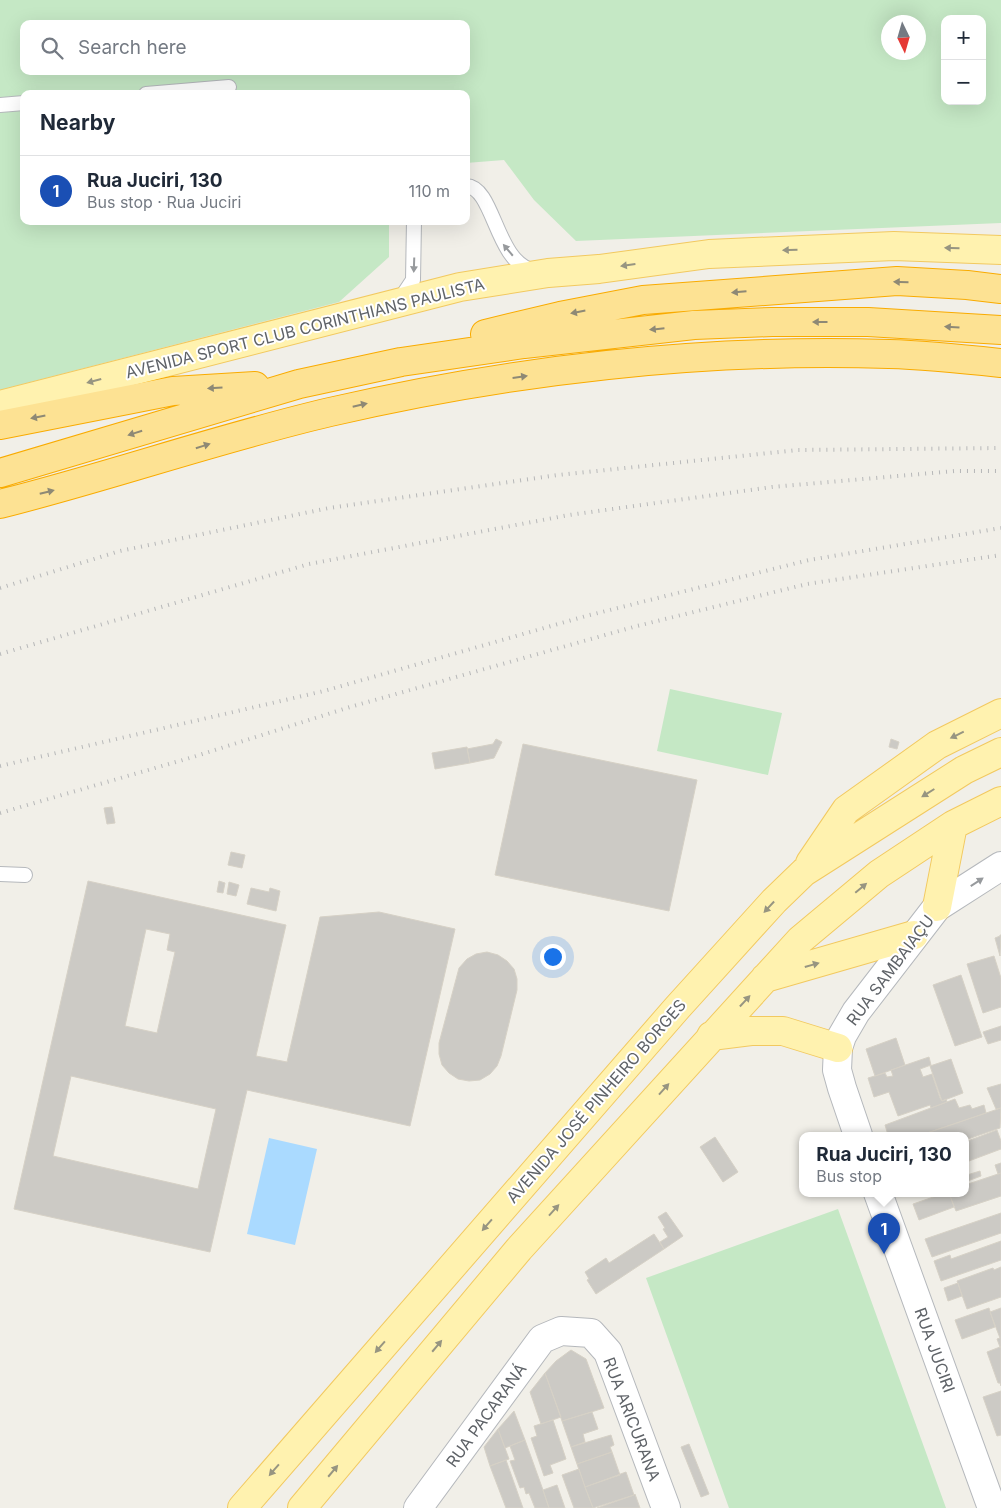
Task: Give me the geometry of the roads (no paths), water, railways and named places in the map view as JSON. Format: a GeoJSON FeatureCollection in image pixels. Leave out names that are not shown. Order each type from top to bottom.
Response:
{"type":"FeatureCollection","features":[{"type":"Feature","properties":{"kind":"highway"},"geometry":{"type":"LineString","coordinates":[[401,362],[464,340],[560,316],[643,300],[897,281],[1001,289]]}},
{"type":"Feature","properties":{"kind":"highway"},"geometry":{"type":"LineString","coordinates":[[0,473],[299,384],[401,362],[605,334],[694,325],[868,322],[1001,330]]}},
{"type":"Feature","properties":{"kind":"highway"},"geometry":{"type":"LineString","coordinates":[[0,504],[69,487],[244,434],[329,412],[424,392],[554,372],[696,356],[781,354],[889,354],[1001,363]]}},
{"type":"Feature","properties":{"kind":"highway"},"geometry":{"type":"LineString","coordinates":[[0,425],[173,391],[299,384]]}},
{"type":"Feature","properties":{"kind":"main road","name":"AVENIDA SPORT CLUB CORINTHIANS PAULISTA"},"geometry":{"type":"LineString","coordinates":[[0,405],[460,287],[548,273],[599,269],[718,254],[894,246],[1001,250]]}},
{"type":"Feature","properties":{"kind":"main road"},"geometry":{"type":"LineString","coordinates":[[804,872],[846,810],[937,745],[1001,713]]}},
{"type":"Feature","properties":{"kind":"main road","name":"AVENIDA JOSÉ PINHEIRO BORGES"},"geometry":{"type":"LineString","coordinates":[[242,1508],[677,1008],[732,946],[804,872],[964,770],[1001,752]]}},
{"type":"Feature","properties":{"kind":"main road"},"geometry":{"type":"LineString","coordinates":[[302,1508],[519,1249],[800,940],[879,874],[954,825],[1001,801]]}},
{"type":"Feature","properties":{"kind":"main road"},"geometry":{"type":"LineString","coordinates":[[937,908],[954,825]]}},
{"type":"Feature","properties":{"kind":"main road"},"geometry":{"type":"LineString","coordinates":[[765,978],[914,935]]}},
{"type":"Feature","properties":{"kind":"main road"},"geometry":{"type":"LineString","coordinates":[[712,1036],[751,1031],[783,1031],[838,1048]]}},
{"type":"Feature","properties":{"kind":"street","name":"RUA SAMBAIAÇU"},"geometry":{"type":"LineString","coordinates":[[838,1048],[842,1036],[856,1012],[914,935],[937,908],[1001,866]]}},
{"type":"Feature","properties":{"kind":"street"},"geometry":{"type":"LineString","coordinates":[[838,1048],[837,1070],[857,1132]]}},
{"type":"Feature","properties":{"kind":"street","name":"RUA JUCIRI"},"geometry":{"type":"LineString","coordinates":[[879,1197],[992,1508]]}},
{"type":"Feature","properties":{"kind":"street","name":"RUA PACARANÁ"},"geometry":{"type":"LineString","coordinates":[[418,1508],[542,1339],[561,1331]]}},
{"type":"Feature","properties":{"kind":"street","name":"RUA ARICURANA"},"geometry":{"type":"LineString","coordinates":[[561,1331],[591,1333],[608,1352],[666,1508]]}},
{"type":"Feature","properties":{"kind":"lane"},"geometry":{"type":"LineString","coordinates":[[193,90],[229,87]]}},
{"type":"Feature","properties":{"kind":"lane"},"geometry":{"type":"LineString","coordinates":[[0,105],[20,103]]}},
{"type":"Feature","properties":{"kind":"lane"},"geometry":{"type":"LineString","coordinates":[[470,187],[478,190],[489,208],[504,245],[526,269],[548,273]]}},
{"type":"Feature","properties":{"kind":"lane"},"geometry":{"type":"LineString","coordinates":[[397,304],[413,280],[414,225]]}},
{"type":"Feature","properties":{"kind":"lane"},"geometry":{"type":"LineString","coordinates":[[0,874],[25,875]]}},
{"type":"Feature","properties":{"kind":"water"},"geometry":{"type":"Polygon","coordinates":[[[269,1138],[317,1149],[295,1245],[247,1234],[269,1138]]]}},
{"type":"Feature","properties":{"kind":"railway"},"geometry":{"type":"LineString","coordinates":[[0,588],[120,551],[329,508],[558,475],[798,450],[1001,448]]}},
{"type":"Feature","properties":{"kind":"railway"},"geometry":{"type":"LineString","coordinates":[[0,654],[309,564],[569,515],[772,487],[955,471],[1001,471]]}},
{"type":"Feature","properties":{"kind":"railway"},"geometry":{"type":"LineString","coordinates":[[0,766],[324,691],[586,616],[809,560],[1001,528]]}},
{"type":"Feature","properties":{"kind":"railway"},"geometry":{"type":"LineString","coordinates":[[0,813],[193,757],[350,707],[637,626],[807,584],[1001,555]]}},
{"type":"Feature","properties":{"kind":"place","name":"Rua Juciri, 130"},"geometry":{"type":"Point","coordinates":[884,1254]}}]}
